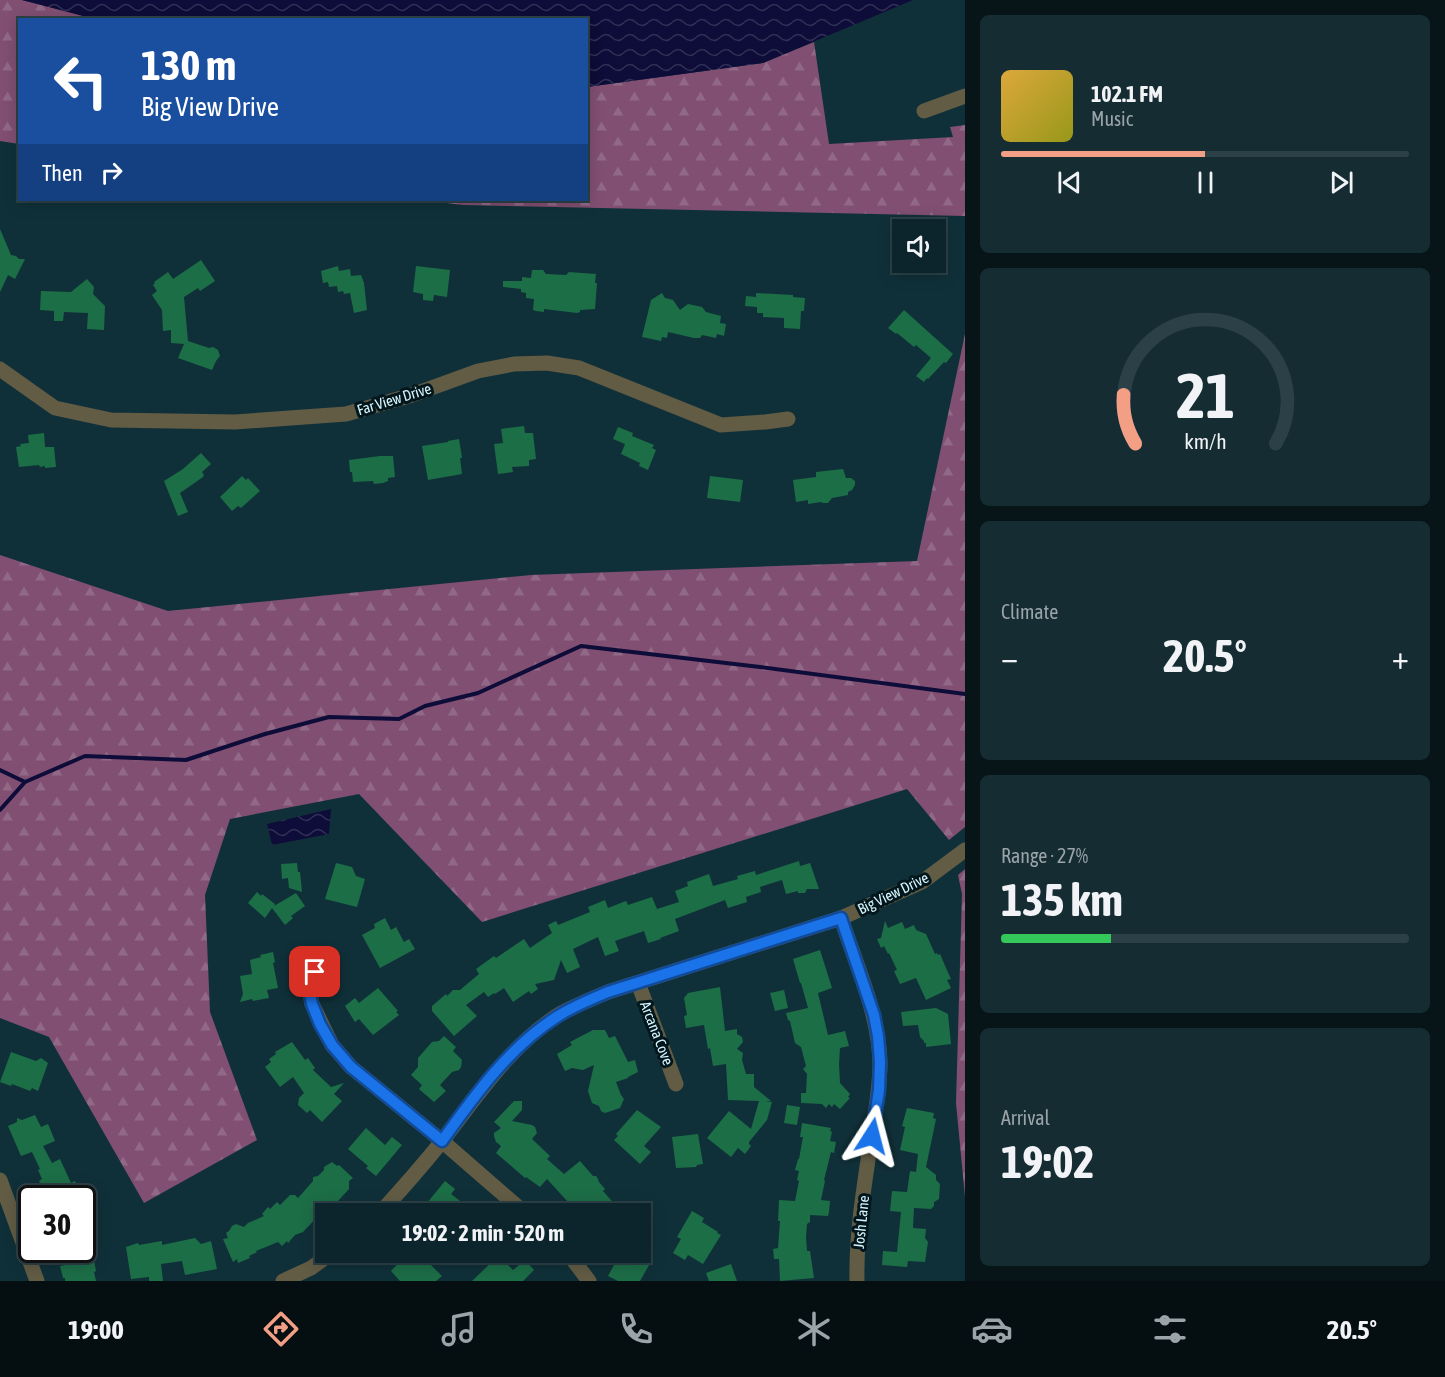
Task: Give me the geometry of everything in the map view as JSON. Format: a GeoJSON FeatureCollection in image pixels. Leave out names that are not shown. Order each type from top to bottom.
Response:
{"type":"FeatureCollection","features":[{"type":"Feature","properties":{"kind":"street"},"geometry":{"type":"LineString","coordinates":[[924,111],[965,96]]}},
{"type":"Feature","properties":{"kind":"street","name":"Far View Drive"},"geometry":{"type":"LineString","coordinates":[[0,369],[55,408],[111,420],[235,422],[346,414],[478,371],[514,364],[547,363],[579,369],[721,425],[788,419]]}},
{"type":"Feature","properties":{"kind":"street","name":"Big View Drive"},"geometry":{"type":"LineString","coordinates":[[389,1203],[442,1141],[496,1071],[537,1031],[558,1015],[608,992],[841,918],[922,882],[965,850]]}},
{"type":"Feature","properties":{"kind":"street","name":"Josh Lane"},"geometry":{"type":"LineString","coordinates":[[841,918],[874,1015],[880,1062],[879,1090],[862,1204],[857,1281]]}},
{"type":"Feature","properties":{"kind":"street"},"geometry":{"type":"LineString","coordinates":[[320,956],[309,988],[312,1004],[320,1024],[332,1045],[351,1067],[442,1141],[512,1203]]}},
{"type":"Feature","properties":{"kind":"street","name":"Arcana Cove"},"geometry":{"type":"LineString","coordinates":[[638,983],[676,1084]]}},
{"type":"Feature","properties":{"kind":"street"},"geometry":{"type":"LineString","coordinates":[[0,1180],[37,1281]]}},
{"type":"Feature","properties":{"kind":"street"},"geometry":{"type":"LineString","coordinates":[[284,1281],[318,1263]]}},
{"type":"Feature","properties":{"kind":"street"},"geometry":{"type":"LineString","coordinates":[[575,1263],[589,1281]]}},
{"type":"Feature","properties":{"kind":"green space"},"geometry":{"type":"Polygon","coordinates":[[[0,0],[22,0],[94,18],[18,18],[18,144],[0,141],[0,0]]]}},
{"type":"Feature","properties":{"kind":"green space"},"geometry":{"type":"Polygon","coordinates":[[[814,42],[829,144],[953,137],[950,127],[965,125],[965,216],[463,205],[430,201],[588,201],[588,87],[763,63],[814,42]]]}},
{"type":"Feature","properties":{"kind":"green space"},"geometry":{"type":"Polygon","coordinates":[[[965,334],[965,827],[949,840],[907,789],[482,922],[359,794],[230,819],[205,895],[210,1012],[257,1140],[144,1203],[49,1037],[0,1018],[0,555],[168,611],[531,575],[917,561],[965,334]]]}},
{"type":"Feature","properties":{"kind":"green space"},"geometry":{"type":"Polygon","coordinates":[[[965,869],[965,1197],[956,1103],[962,894],[958,875],[965,869]]]}},
{"type":"Feature","properties":{"kind":"water"},"geometry":{"type":"Polygon","coordinates":[[[22,0],[913,0],[763,63],[588,87],[588,18],[90,18],[22,0]]]}},
{"type":"Feature","properties":{"kind":"water"},"geometry":{"type":"Polygon","coordinates":[[[331,809],[329,834],[272,845],[267,824],[331,809]]]}},
{"type":"Feature","properties":{"kind":"building"},"geometry":{"type":"Polygon","coordinates":[[[0,229],[11,255],[25,259],[15,279],[8,275],[0,292],[0,229]]]}},
{"type":"Feature","properties":{"kind":"building"},"geometry":{"type":"Polygon","coordinates":[[[201,260],[215,281],[200,291],[198,288],[184,297],[188,341],[218,350],[220,356],[212,370],[178,358],[184,344],[171,343],[171,330],[163,331],[162,310],[152,295],[157,291],[153,285],[154,282],[168,272],[173,279],[201,260]]]}},
{"type":"Feature","properties":{"kind":"building"},"geometry":{"type":"Polygon","coordinates":[[[338,266],[339,271],[350,269],[351,276],[361,275],[367,310],[354,313],[350,293],[338,292],[337,286],[329,287],[328,282],[323,283],[321,271],[338,266]]]}},
{"type":"Feature","properties":{"kind":"building"},"geometry":{"type":"Polygon","coordinates":[[[416,266],[450,270],[447,297],[434,295],[433,301],[423,300],[423,294],[413,292],[416,266]]]}},
{"type":"Feature","properties":{"kind":"building"},"geometry":{"type":"Polygon","coordinates":[[[532,270],[543,270],[546,274],[566,275],[569,272],[596,274],[595,309],[580,310],[577,313],[544,309],[544,312],[536,311],[533,310],[534,299],[526,298],[526,293],[521,292],[521,289],[503,287],[503,281],[522,281],[522,277],[531,278],[532,270]]]}},
{"type":"Feature","properties":{"kind":"building"},"geometry":{"type":"Polygon","coordinates":[[[87,279],[94,287],[93,294],[105,306],[104,330],[87,329],[88,313],[64,312],[63,321],[54,321],[54,311],[40,310],[41,291],[71,292],[87,279]]]}},
{"type":"Feature","properties":{"kind":"building"},"geometry":{"type":"Polygon","coordinates":[[[662,293],[665,298],[673,300],[680,310],[688,304],[702,307],[706,312],[721,316],[720,323],[726,324],[724,336],[717,334],[716,338],[702,335],[700,338],[694,338],[668,332],[667,338],[662,337],[661,341],[642,337],[651,300],[662,293]]]}},
{"type":"Feature","properties":{"kind":"building"},"geometry":{"type":"Polygon","coordinates":[[[756,293],[805,298],[804,311],[801,311],[800,329],[784,328],[784,318],[763,317],[763,313],[757,313],[757,307],[745,306],[746,296],[756,297],[756,293]]]}},
{"type":"Feature","properties":{"kind":"building"},"geometry":{"type":"Polygon","coordinates":[[[904,310],[953,354],[924,382],[916,376],[931,358],[916,345],[914,347],[888,328],[904,310]]]}},
{"type":"Feature","properties":{"kind":"building"},"geometry":{"type":"Polygon","coordinates":[[[524,426],[525,433],[533,433],[536,459],[529,460],[529,466],[512,467],[513,472],[498,474],[494,444],[503,443],[501,429],[524,426]]]}},
{"type":"Feature","properties":{"kind":"building"},"geometry":{"type":"Polygon","coordinates":[[[618,427],[654,445],[652,448],[656,450],[648,470],[639,466],[640,463],[621,454],[625,444],[613,439],[618,427]]]}},
{"type":"Feature","properties":{"kind":"building"},"geometry":{"type":"Polygon","coordinates":[[[44,433],[45,447],[54,447],[56,467],[45,468],[39,465],[19,467],[16,447],[29,443],[28,435],[44,433]]]}},
{"type":"Feature","properties":{"kind":"building"},"geometry":{"type":"Polygon","coordinates":[[[459,439],[462,474],[428,480],[422,446],[459,439]]]}},
{"type":"Feature","properties":{"kind":"building"},"geometry":{"type":"Polygon","coordinates":[[[201,453],[211,464],[202,472],[203,477],[180,493],[188,512],[178,516],[164,481],[183,469],[201,453]]]}},
{"type":"Feature","properties":{"kind":"building"},"geometry":{"type":"Polygon","coordinates":[[[393,456],[395,477],[388,478],[388,481],[383,483],[353,482],[349,460],[393,456]]]}},
{"type":"Feature","properties":{"kind":"building"},"geometry":{"type":"Polygon","coordinates":[[[843,469],[846,478],[855,481],[848,495],[832,498],[828,503],[808,504],[808,500],[796,502],[793,480],[816,477],[816,472],[843,469]]]}},
{"type":"Feature","properties":{"kind":"building"},"geometry":{"type":"Polygon","coordinates":[[[242,476],[246,480],[248,478],[260,491],[241,508],[238,506],[232,511],[220,497],[242,476]]]}},
{"type":"Feature","properties":{"kind":"building"},"geometry":{"type":"Polygon","coordinates":[[[710,476],[743,480],[740,502],[707,498],[710,476]]]}},
{"type":"Feature","properties":{"kind":"building"},"geometry":{"type":"Polygon","coordinates":[[[799,861],[800,866],[810,863],[819,889],[807,889],[805,893],[798,893],[798,891],[786,894],[782,880],[760,887],[761,892],[746,897],[747,902],[728,908],[725,900],[675,919],[679,931],[661,939],[648,943],[644,931],[615,941],[619,951],[605,956],[598,937],[573,949],[580,967],[567,973],[561,960],[554,980],[535,984],[538,989],[531,994],[529,991],[513,1002],[504,988],[488,997],[484,992],[466,1005],[477,1016],[454,1036],[432,1011],[432,1006],[453,990],[460,990],[479,974],[476,969],[494,956],[496,958],[524,939],[530,948],[552,933],[548,925],[556,921],[558,925],[590,912],[588,907],[605,900],[608,908],[626,901],[628,905],[652,897],[657,909],[679,902],[675,891],[688,886],[687,882],[709,874],[713,886],[738,879],[737,876],[755,871],[756,875],[799,861]]]}},
{"type":"Feature","properties":{"kind":"building"},"geometry":{"type":"Polygon","coordinates":[[[297,863],[302,892],[289,888],[288,878],[282,879],[281,864],[297,863]]]}},
{"type":"Feature","properties":{"kind":"building"},"geometry":{"type":"Polygon","coordinates":[[[336,863],[352,867],[356,876],[365,879],[357,907],[325,899],[336,863]]]}},
{"type":"Feature","properties":{"kind":"building"},"geometry":{"type":"Polygon","coordinates":[[[257,892],[275,904],[274,906],[296,893],[305,906],[291,916],[293,918],[285,925],[272,908],[265,918],[248,903],[257,892]]]}},
{"type":"Feature","properties":{"kind":"building"},"geometry":{"type":"Polygon","coordinates":[[[385,918],[391,930],[396,927],[404,942],[409,939],[415,949],[380,968],[362,935],[375,928],[374,924],[385,918]]]}},
{"type":"Feature","properties":{"kind":"building"},"geometry":{"type":"Polygon","coordinates":[[[885,921],[888,928],[902,922],[905,929],[914,925],[916,930],[926,934],[935,954],[940,954],[951,979],[947,980],[951,988],[926,1000],[916,978],[900,984],[894,971],[897,970],[889,953],[884,946],[881,948],[877,939],[881,938],[885,921]]]}},
{"type":"Feature","properties":{"kind":"building"},"geometry":{"type":"Polygon","coordinates":[[[820,950],[832,988],[818,993],[828,1035],[845,1031],[849,1046],[840,1048],[840,1083],[850,1094],[848,1097],[850,1098],[840,1109],[834,1104],[832,1107],[829,1104],[826,1108],[822,1104],[801,1103],[801,1093],[806,1093],[807,1074],[803,1069],[806,1066],[801,1047],[795,1043],[786,1013],[808,1008],[793,959],[820,950]]]}},
{"type":"Feature","properties":{"kind":"building"},"geometry":{"type":"Polygon","coordinates":[[[273,952],[278,988],[267,990],[269,998],[240,1002],[243,994],[240,976],[252,974],[250,960],[273,952]]]}},
{"type":"Feature","properties":{"kind":"building"},"geometry":{"type":"Polygon","coordinates":[[[720,987],[725,1031],[737,1029],[737,1034],[742,1037],[743,1042],[737,1049],[743,1053],[742,1060],[746,1074],[754,1074],[754,1087],[771,1101],[765,1101],[772,1102],[767,1120],[749,1142],[751,1146],[745,1154],[738,1148],[731,1157],[707,1138],[729,1111],[751,1129],[759,1101],[728,1100],[726,1064],[713,1066],[704,1025],[686,1028],[684,1016],[687,1015],[684,998],[688,993],[720,987]]]}},
{"type":"Feature","properties":{"kind":"building"},"geometry":{"type":"Polygon","coordinates":[[[378,988],[399,1015],[373,1035],[359,1019],[355,1022],[345,1006],[355,998],[359,1003],[378,988]]]}},
{"type":"Feature","properties":{"kind":"building"},"geometry":{"type":"Polygon","coordinates":[[[784,990],[788,1008],[775,1011],[770,993],[784,990]]]}},
{"type":"Feature","properties":{"kind":"building"},"geometry":{"type":"Polygon","coordinates":[[[936,1008],[948,1014],[951,1044],[926,1047],[926,1043],[920,1037],[918,1025],[903,1026],[901,1012],[936,1008]]]}},
{"type":"Feature","properties":{"kind":"building"},"geometry":{"type":"Polygon","coordinates":[[[593,1030],[605,1030],[609,1038],[615,1036],[628,1062],[635,1060],[638,1072],[616,1082],[624,1099],[620,1108],[605,1113],[599,1106],[592,1103],[588,1091],[594,1065],[583,1070],[572,1068],[565,1071],[557,1054],[572,1045],[570,1042],[593,1030]]]}},
{"type":"Feature","properties":{"kind":"building"},"geometry":{"type":"Polygon","coordinates":[[[444,1036],[456,1047],[453,1051],[462,1060],[461,1067],[452,1072],[440,1085],[446,1091],[434,1102],[419,1089],[422,1085],[411,1075],[418,1067],[418,1058],[432,1042],[439,1041],[444,1036]]]}},
{"type":"Feature","properties":{"kind":"building"},"geometry":{"type":"Polygon","coordinates":[[[292,1042],[305,1060],[308,1058],[315,1068],[313,1070],[331,1087],[344,1083],[334,1094],[342,1101],[322,1122],[310,1110],[307,1113],[298,1105],[299,1098],[304,1093],[293,1077],[280,1087],[265,1067],[271,1062],[269,1059],[276,1054],[275,1052],[292,1042]]]}},
{"type":"Feature","properties":{"kind":"building"},"geometry":{"type":"Polygon","coordinates":[[[11,1052],[36,1061],[41,1058],[48,1063],[38,1091],[32,1088],[30,1091],[0,1082],[11,1052]]]}},
{"type":"Feature","properties":{"kind":"building"},"geometry":{"type":"Polygon","coordinates":[[[514,1101],[522,1101],[522,1110],[512,1121],[535,1127],[537,1133],[532,1139],[550,1156],[547,1159],[564,1174],[580,1161],[593,1176],[596,1176],[605,1189],[603,1191],[614,1203],[567,1203],[547,1179],[540,1187],[525,1178],[496,1153],[501,1146],[496,1142],[494,1133],[501,1128],[494,1122],[514,1101]]]}},
{"type":"Feature","properties":{"kind":"building"},"geometry":{"type":"Polygon","coordinates":[[[787,1105],[800,1107],[797,1125],[784,1123],[787,1105]]]}},
{"type":"Feature","properties":{"kind":"building"},"geometry":{"type":"Polygon","coordinates":[[[907,1108],[934,1113],[933,1118],[936,1119],[926,1167],[936,1175],[936,1180],[940,1184],[939,1199],[934,1202],[931,1209],[914,1208],[913,1228],[926,1229],[925,1238],[928,1242],[925,1262],[908,1261],[907,1267],[882,1265],[883,1251],[897,1252],[901,1212],[890,1211],[892,1191],[907,1192],[910,1171],[916,1172],[918,1154],[900,1150],[905,1127],[902,1126],[907,1108]]]}},
{"type":"Feature","properties":{"kind":"building"},"geometry":{"type":"Polygon","coordinates":[[[637,1110],[661,1127],[644,1146],[651,1152],[640,1164],[614,1140],[618,1136],[616,1134],[637,1110]]]}},
{"type":"Feature","properties":{"kind":"building"},"geometry":{"type":"Polygon","coordinates":[[[35,1115],[41,1127],[48,1124],[55,1141],[43,1146],[52,1163],[60,1159],[71,1183],[75,1181],[77,1185],[41,1185],[39,1181],[42,1179],[38,1170],[40,1169],[32,1152],[21,1156],[8,1126],[17,1122],[17,1118],[22,1120],[35,1115]]]}},
{"type":"Feature","properties":{"kind":"building"},"geometry":{"type":"Polygon","coordinates":[[[802,1123],[831,1128],[830,1141],[836,1142],[834,1153],[831,1152],[821,1200],[830,1201],[829,1212],[828,1216],[810,1215],[810,1222],[807,1224],[807,1251],[810,1251],[814,1278],[780,1281],[779,1259],[774,1259],[773,1249],[778,1248],[779,1200],[795,1201],[799,1171],[795,1170],[803,1137],[800,1137],[802,1123]]]}},
{"type":"Feature","properties":{"kind":"building"},"geometry":{"type":"Polygon","coordinates":[[[366,1128],[385,1145],[392,1137],[402,1145],[376,1176],[348,1149],[366,1128]]]}},
{"type":"Feature","properties":{"kind":"building"},"geometry":{"type":"Polygon","coordinates":[[[698,1134],[703,1164],[696,1167],[676,1168],[672,1137],[698,1134]]]}},
{"type":"Feature","properties":{"kind":"building"},"geometry":{"type":"Polygon","coordinates":[[[332,1162],[339,1165],[353,1178],[349,1181],[349,1189],[336,1203],[315,1203],[315,1219],[288,1243],[287,1241],[282,1246],[278,1242],[256,1251],[249,1256],[250,1258],[238,1263],[237,1259],[233,1262],[223,1239],[228,1238],[226,1233],[232,1226],[236,1224],[244,1227],[264,1216],[262,1214],[268,1207],[270,1209],[277,1202],[280,1205],[290,1195],[298,1198],[313,1181],[313,1177],[318,1176],[324,1167],[332,1162]]]}},
{"type":"Feature","properties":{"kind":"building"},"geometry":{"type":"Polygon","coordinates":[[[445,1181],[455,1189],[451,1194],[460,1201],[458,1203],[427,1203],[445,1181]]]}},
{"type":"Feature","properties":{"kind":"building"},"geometry":{"type":"Polygon","coordinates":[[[692,1211],[704,1218],[702,1222],[721,1235],[703,1264],[688,1255],[685,1260],[673,1253],[681,1239],[677,1237],[692,1211]]]}},
{"type":"Feature","properties":{"kind":"building"},"geometry":{"type":"Polygon","coordinates":[[[195,1238],[201,1244],[211,1241],[217,1269],[185,1275],[182,1261],[161,1264],[163,1281],[149,1281],[149,1277],[131,1279],[126,1247],[138,1243],[139,1245],[162,1241],[162,1245],[195,1238]]]}},
{"type":"Feature","properties":{"kind":"building"},"geometry":{"type":"Polygon","coordinates":[[[95,1263],[96,1281],[65,1281],[60,1266],[95,1263]]]}},
{"type":"Feature","properties":{"kind":"building"},"geometry":{"type":"Polygon","coordinates":[[[399,1263],[433,1263],[431,1265],[442,1276],[436,1281],[400,1281],[391,1271],[399,1263]]]}},
{"type":"Feature","properties":{"kind":"building"},"geometry":{"type":"Polygon","coordinates":[[[491,1263],[506,1263],[513,1270],[521,1263],[528,1263],[534,1270],[523,1281],[472,1281],[491,1263]]]}},
{"type":"Feature","properties":{"kind":"building"},"geometry":{"type":"Polygon","coordinates":[[[615,1263],[649,1265],[640,1281],[618,1281],[608,1276],[615,1263]]]}},
{"type":"Feature","properties":{"kind":"building"},"geometry":{"type":"Polygon","coordinates":[[[731,1264],[737,1281],[709,1281],[706,1273],[731,1264]]]}},
{"type":"Feature","properties":{"kind":"waterway"},"geometry":{"type":"LineString","coordinates":[[0,770],[25,782],[85,756],[186,760],[265,734],[329,717],[399,719],[425,706],[478,693],[581,646],[965,694]]}},
{"type":"Feature","properties":{"kind":"waterway"},"geometry":{"type":"LineString","coordinates":[[0,810],[25,782]]}},
{"type":"Feature","properties":{"kind":"route"},"geometry":{"type":"LineString","coordinates":[[315,972],[309,988],[312,1004],[332,1045],[351,1067],[442,1141],[502,1064],[558,1015],[608,992],[841,918],[874,1015],[878,1036],[879,1090],[872,1136]]}}]}
